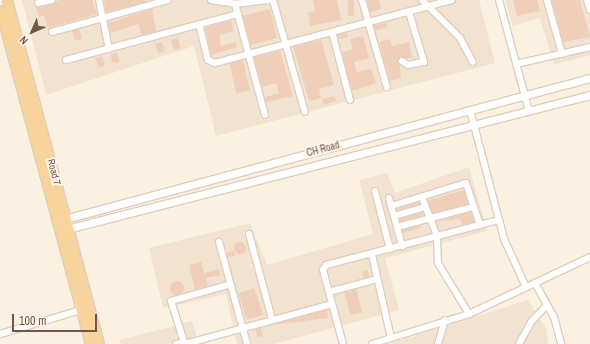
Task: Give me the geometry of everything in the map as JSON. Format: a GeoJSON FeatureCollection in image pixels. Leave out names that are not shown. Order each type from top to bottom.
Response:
{"type":"FeatureCollection","features":[{"type":"Feature","properties":{"kind":"main road","name":"Road 7"},"geometry":{"type":"LineString","coordinates":[[8,0],[66,218],[64,230],[81,310],[90,344]]}},
{"type":"Feature","properties":{"kind":"main road","name":"Road 7"},"geometry":{"type":"LineString","coordinates":[[0,10],[57,221],[64,230],[99,344]]}},
{"type":"Feature","properties":{"kind":"street"},"geometry":{"type":"LineString","coordinates":[[38,3],[52,0]]}},
{"type":"Feature","properties":{"kind":"street"},"geometry":{"type":"LineString","coordinates":[[99,0],[104,18],[109,49]]}},
{"type":"Feature","properties":{"kind":"street"},"geometry":{"type":"LineString","coordinates":[[52,32],[168,0]]}},
{"type":"Feature","properties":{"kind":"street"},"geometry":{"type":"LineString","coordinates":[[211,0],[235,4],[272,0],[286,43],[305,112]]}},
{"type":"Feature","properties":{"kind":"street"},"geometry":{"type":"LineString","coordinates":[[362,0],[387,88]]}},
{"type":"Feature","properties":{"kind":"street"},"geometry":{"type":"LineString","coordinates":[[422,0],[460,38],[473,62]]}},
{"type":"Feature","properties":{"kind":"street"},"geometry":{"type":"LineString","coordinates":[[199,24],[211,62],[369,23],[452,0]]}},
{"type":"Feature","properties":{"kind":"street"},"geometry":{"type":"LineString","coordinates":[[499,0],[524,96],[530,111]]}},
{"type":"Feature","properties":{"kind":"street"},"geometry":{"type":"LineString","coordinates":[[547,0],[562,54]]}},
{"type":"Feature","properties":{"kind":"street"},"geometry":{"type":"LineString","coordinates":[[587,0],[590,10]]}},
{"type":"Feature","properties":{"kind":"street"},"geometry":{"type":"LineString","coordinates":[[235,4],[246,53],[265,115]]}},
{"type":"Feature","properties":{"kind":"street"},"geometry":{"type":"LineString","coordinates":[[402,61],[408,65],[424,62],[409,12]]}},
{"type":"Feature","properties":{"kind":"street"},"geometry":{"type":"LineString","coordinates":[[66,60],[238,14]]}},
{"type":"Feature","properties":{"kind":"street"},"geometry":{"type":"LineString","coordinates":[[332,32],[350,100]]}},
{"type":"Feature","properties":{"kind":"street"},"geometry":{"type":"LineString","coordinates":[[516,64],[590,47]]}},
{"type":"Feature","properties":{"kind":"street","name":"CH Road"},"geometry":{"type":"LineString","coordinates":[[57,221],[590,78]]}},
{"type":"Feature","properties":{"kind":"street","name":"CH Road"},"geometry":{"type":"LineString","coordinates":[[64,230],[590,95]]}},
{"type":"Feature","properties":{"kind":"street"},"geometry":{"type":"LineString","coordinates":[[470,110],[499,220],[526,287]]}},
{"type":"Feature","properties":{"kind":"street"},"geometry":{"type":"LineString","coordinates":[[391,206],[466,183],[480,225]]}},
{"type":"Feature","properties":{"kind":"street"},"geometry":{"type":"LineString","coordinates":[[376,191],[390,249]]}},
{"type":"Feature","properties":{"kind":"street"},"geometry":{"type":"LineString","coordinates":[[422,197],[437,236],[438,263],[469,314]]}},
{"type":"Feature","properties":{"kind":"street"},"geometry":{"type":"LineString","coordinates":[[389,198],[402,246]]}},
{"type":"Feature","properties":{"kind":"street"},"geometry":{"type":"LineString","coordinates":[[394,216],[426,207]]}},
{"type":"Feature","properties":{"kind":"street"},"geometry":{"type":"LineString","coordinates":[[397,227],[429,217],[473,207]]}},
{"type":"Feature","properties":{"kind":"street"},"geometry":{"type":"LineString","coordinates":[[343,344],[323,270],[326,265],[372,255],[499,220]]}},
{"type":"Feature","properties":{"kind":"street"},"geometry":{"type":"LineString","coordinates":[[249,234],[272,319]]}},
{"type":"Feature","properties":{"kind":"street"},"geometry":{"type":"LineString","coordinates":[[219,242],[247,344]]}},
{"type":"Feature","properties":{"kind":"street"},"geometry":{"type":"LineString","coordinates":[[372,255],[391,338]]}},
{"type":"Feature","properties":{"kind":"street"},"geometry":{"type":"LineString","coordinates":[[372,344],[445,320],[469,314],[590,257]]}},
{"type":"Feature","properties":{"kind":"street"},"geometry":{"type":"LineString","coordinates":[[329,292],[378,279]]}},
{"type":"Feature","properties":{"kind":"street"},"geometry":{"type":"LineString","coordinates":[[535,283],[547,304],[561,344]]}},
{"type":"Feature","properties":{"kind":"street"},"geometry":{"type":"LineString","coordinates":[[185,343],[171,301],[231,284]]}},
{"type":"Feature","properties":{"kind":"street"},"geometry":{"type":"LineString","coordinates":[[176,344],[185,343],[243,326],[332,304]]}},
{"type":"Feature","properties":{"kind":"street"},"geometry":{"type":"LineString","coordinates":[[520,344],[531,322],[547,304]]}},
{"type":"Feature","properties":{"kind":"street"},"geometry":{"type":"LineString","coordinates":[[0,334],[81,310]]}},
{"type":"Feature","properties":{"kind":"street"},"geometry":{"type":"LineString","coordinates":[[438,344],[445,320]]}},
{"type":"Feature","properties":{"kind":"shaded area"},"geometry":{"type":"Polygon","coordinates":[[[22,0],[479,0],[495,63],[216,136],[194,46],[46,95],[22,0]]]}},
{"type":"Feature","properties":{"kind":"shaded area"},"geometry":{"type":"Polygon","coordinates":[[[505,0],[590,0],[590,55],[554,65],[540,18],[513,26],[505,0]]]}},
{"type":"Feature","properties":{"kind":"shaded area"},"geometry":{"type":"Polygon","coordinates":[[[469,167],[487,231],[385,258],[399,310],[274,344],[237,344],[226,294],[163,308],[149,248],[250,223],[267,265],[373,234],[359,180],[387,173],[395,193],[469,167]]]}},
{"type":"Feature","properties":{"kind":"shaded area"},"geometry":{"type":"Polygon","coordinates":[[[528,300],[546,329],[548,344],[389,344],[528,300]]]}},
{"type":"Feature","properties":{"kind":"shaded area"},"geometry":{"type":"Polygon","coordinates":[[[192,321],[199,344],[121,344],[120,340],[192,321]]]}},
{"type":"Feature","properties":{"kind":"building"},"geometry":{"type":"Polygon","coordinates":[[[60,0],[92,0],[97,14],[48,28],[44,15],[39,17],[36,7],[60,0]]]}},
{"type":"Feature","properties":{"kind":"building"},"geometry":{"type":"Polygon","coordinates":[[[104,0],[145,0],[146,2],[106,12],[104,0]]]}},
{"type":"Feature","properties":{"kind":"building"},"geometry":{"type":"Polygon","coordinates":[[[313,0],[337,0],[341,20],[310,26],[308,13],[315,11],[313,0]]]}},
{"type":"Feature","properties":{"kind":"building"},"geometry":{"type":"Polygon","coordinates":[[[348,0],[354,0],[354,16],[348,16],[348,0]]]}},
{"type":"Feature","properties":{"kind":"building"},"geometry":{"type":"Polygon","coordinates":[[[367,0],[379,0],[381,9],[370,12],[367,0]]]}},
{"type":"Feature","properties":{"kind":"building"},"geometry":{"type":"Polygon","coordinates":[[[513,0],[537,0],[540,11],[517,16],[513,0]]]}},
{"type":"Feature","properties":{"kind":"building"},"geometry":{"type":"Polygon","coordinates":[[[552,0],[580,0],[590,37],[563,42],[552,0]]]}},
{"type":"Feature","properties":{"kind":"building"},"geometry":{"type":"Polygon","coordinates":[[[152,9],[156,31],[142,35],[138,24],[111,33],[108,23],[152,9]]]}},
{"type":"Feature","properties":{"kind":"building"},"geometry":{"type":"Polygon","coordinates":[[[270,9],[277,38],[250,45],[243,16],[270,9]]]}},
{"type":"Feature","properties":{"kind":"building"},"geometry":{"type":"Polygon","coordinates":[[[231,20],[234,31],[219,35],[221,46],[236,42],[237,47],[211,55],[205,28],[231,20]]]}},
{"type":"Feature","properties":{"kind":"building"},"geometry":{"type":"Polygon","coordinates":[[[386,23],[387,28],[375,30],[374,25],[386,23]]]}},
{"type":"Feature","properties":{"kind":"building"},"geometry":{"type":"Polygon","coordinates":[[[79,29],[82,39],[75,40],[72,31],[79,29]]]}},
{"type":"Feature","properties":{"kind":"building"},"geometry":{"type":"Polygon","coordinates":[[[347,33],[348,37],[339,39],[337,35],[347,33]]]}},
{"type":"Feature","properties":{"kind":"building"},"geometry":{"type":"Polygon","coordinates":[[[363,36],[369,58],[354,62],[357,72],[371,69],[376,83],[352,91],[342,52],[353,49],[350,39],[363,36]]]}},
{"type":"Feature","properties":{"kind":"building"},"geometry":{"type":"Polygon","coordinates":[[[178,38],[180,48],[174,50],[171,40],[178,38]]]}},
{"type":"Feature","properties":{"kind":"building"},"geometry":{"type":"Polygon","coordinates":[[[390,39],[392,46],[409,42],[412,58],[399,58],[401,78],[390,81],[379,42],[390,39]]]}},
{"type":"Feature","properties":{"kind":"building"},"geometry":{"type":"Polygon","coordinates":[[[321,40],[334,85],[319,89],[321,98],[309,101],[293,47],[321,40]]]}},
{"type":"Feature","properties":{"kind":"building"},"geometry":{"type":"Polygon","coordinates":[[[162,42],[165,52],[158,54],[155,44],[162,42]]]}},
{"type":"Feature","properties":{"kind":"building"},"geometry":{"type":"Polygon","coordinates":[[[280,50],[293,96],[266,102],[265,97],[279,93],[276,83],[262,87],[254,57],[280,50]]]}},
{"type":"Feature","properties":{"kind":"building"},"geometry":{"type":"Polygon","coordinates":[[[117,52],[119,62],[113,63],[110,54],[117,52]]]}},
{"type":"Feature","properties":{"kind":"building"},"geometry":{"type":"Polygon","coordinates":[[[102,56],[105,66],[98,68],[95,58],[102,56]]]}},
{"type":"Feature","properties":{"kind":"building"},"geometry":{"type":"Polygon","coordinates":[[[243,60],[250,90],[236,93],[229,63],[243,60]]]}},
{"type":"Feature","properties":{"kind":"building"},"geometry":{"type":"Polygon","coordinates":[[[335,96],[336,101],[324,105],[322,99],[335,96]]]}},
{"type":"Feature","properties":{"kind":"building"},"geometry":{"type":"Polygon","coordinates":[[[464,190],[468,204],[433,215],[428,200],[464,190]]]}},
{"type":"Feature","properties":{"kind":"building"},"geometry":{"type":"Polygon","coordinates":[[[419,202],[420,204],[397,210],[397,209],[419,202]]]}},
{"type":"Feature","properties":{"kind":"building"},"geometry":{"type":"Polygon","coordinates":[[[423,212],[424,215],[400,223],[399,220],[423,212]]]}},
{"type":"Feature","properties":{"kind":"building"},"geometry":{"type":"Polygon","coordinates":[[[471,212],[474,222],[462,225],[460,219],[436,222],[471,212]]]}},
{"type":"Feature","properties":{"kind":"building"},"geometry":{"type":"Polygon","coordinates":[[[420,226],[420,228],[403,233],[402,230],[420,226]]]}},
{"type":"Feature","properties":{"kind":"building"},"geometry":{"type":"Polygon","coordinates":[[[240,242],[244,244],[246,248],[244,252],[240,254],[236,252],[234,248],[236,244],[240,242]]]}},
{"type":"Feature","properties":{"kind":"building"},"geometry":{"type":"Polygon","coordinates":[[[234,251],[235,256],[228,257],[227,252],[234,251]]]}},
{"type":"Feature","properties":{"kind":"building"},"geometry":{"type":"Polygon","coordinates":[[[201,262],[204,273],[219,269],[221,275],[206,278],[208,286],[195,289],[189,265],[201,262]]]}},
{"type":"Feature","properties":{"kind":"building"},"geometry":{"type":"Polygon","coordinates":[[[367,270],[369,277],[364,278],[362,271],[367,270]]]}},
{"type":"Feature","properties":{"kind":"building"},"geometry":{"type":"Polygon","coordinates":[[[174,281],[180,281],[184,285],[184,291],[180,295],[174,295],[170,291],[170,285],[174,281]]]}},
{"type":"Feature","properties":{"kind":"building"},"geometry":{"type":"Polygon","coordinates":[[[254,288],[263,314],[247,320],[238,294],[254,288]]]}},
{"type":"Feature","properties":{"kind":"building"},"geometry":{"type":"Polygon","coordinates":[[[356,289],[362,312],[351,315],[344,292],[356,289]]]}},
{"type":"Feature","properties":{"kind":"building"},"geometry":{"type":"Polygon","coordinates":[[[327,310],[328,318],[269,325],[268,317],[327,310]]]}},
{"type":"Feature","properties":{"kind":"building"},"geometry":{"type":"Polygon","coordinates":[[[261,328],[263,336],[257,337],[256,329],[261,328]]]}}]}
